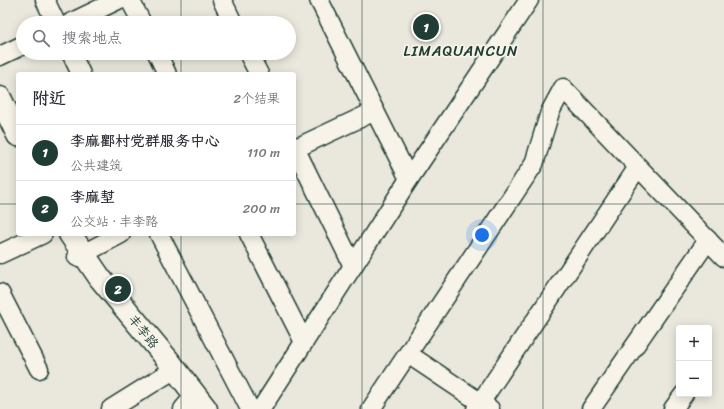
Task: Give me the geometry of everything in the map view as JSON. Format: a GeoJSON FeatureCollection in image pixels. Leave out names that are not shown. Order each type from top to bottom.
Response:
{"type":"FeatureCollection","features":[{"type":"Feature","properties":{"kind":"main road"},"geometry":{"type":"LineString","coordinates":[[0,98],[16,131]]}},
{"type":"Feature","properties":{"kind":"main road"},"geometry":{"type":"LineString","coordinates":[[0,111],[16,143]]}},
{"type":"Feature","properties":{"kind":"main road","name":"丰李路"},"geometry":{"type":"LineString","coordinates":[[63,236],[100,278],[171,371],[194,405]]}},
{"type":"Feature","properties":{"kind":"main road","name":"丰李路"},"geometry":{"type":"LineString","coordinates":[[71,236],[80,255]]}},
{"type":"Feature","properties":{"kind":"street"},"geometry":{"type":"LineString","coordinates":[[45,0],[53,16]]}},
{"type":"Feature","properties":{"kind":"street"},"geometry":{"type":"LineString","coordinates":[[85,16],[118,0]]}},
{"type":"Feature","properties":{"kind":"street"},"geometry":{"type":"LineString","coordinates":[[130,0],[138,16]]}},
{"type":"Feature","properties":{"kind":"street"},"geometry":{"type":"LineString","coordinates":[[222,0],[230,16]]}},
{"type":"Feature","properties":{"kind":"street"},"geometry":{"type":"LineString","coordinates":[[320,0],[409,179]]}},
{"type":"Feature","properties":{"kind":"street"},"geometry":{"type":"LineString","coordinates":[[261,409],[409,179],[529,0]]}},
{"type":"Feature","properties":{"kind":"street"},"geometry":{"type":"LineString","coordinates":[[0,56],[16,48]]}},
{"type":"Feature","properties":{"kind":"street"},"geometry":{"type":"LineString","coordinates":[[74,60],[80,72]]}},
{"type":"Feature","properties":{"kind":"street"},"geometry":{"type":"LineString","coordinates":[[160,60],[166,72]]}},
{"type":"Feature","properties":{"kind":"street"},"geometry":{"type":"LineString","coordinates":[[251,60],[257,72]]}},
{"type":"Feature","properties":{"kind":"street"},"geometry":{"type":"LineString","coordinates":[[371,409],[534,164],[550,112],[564,88],[724,257]]}},
{"type":"Feature","properties":{"kind":"street"},"geometry":{"type":"LineString","coordinates":[[296,147],[375,111]]}},
{"type":"Feature","properties":{"kind":"street"},"geometry":{"type":"LineString","coordinates":[[296,152],[353,266]]}},
{"type":"Feature","properties":{"kind":"street"},"geometry":{"type":"LineString","coordinates":[[408,354],[482,407],[638,167]]}},
{"type":"Feature","properties":{"kind":"street"},"geometry":{"type":"LineString","coordinates":[[0,254],[39,236]]}},
{"type":"Feature","properties":{"kind":"street"},"geometry":{"type":"LineString","coordinates":[[80,255],[117,236]]}},
{"type":"Feature","properties":{"kind":"street"},"geometry":{"type":"LineString","coordinates":[[160,236],[250,409]]}},
{"type":"Feature","properties":{"kind":"street"},"geometry":{"type":"LineString","coordinates":[[250,236],[304,342]]}},
{"type":"Feature","properties":{"kind":"street"},"geometry":{"type":"LineString","coordinates":[[592,409],[708,240]]}},
{"type":"Feature","properties":{"kind":"street"},"geometry":{"type":"LineString","coordinates":[[0,293],[39,369]]}},
{"type":"Feature","properties":{"kind":"street"},"geometry":{"type":"LineString","coordinates":[[111,409],[171,371]]}},
{"type":"Feature","properties":{"kind":"street"},"geometry":{"type":"LineString","coordinates":[[673,409],[682,397]]}},
{"type":"Feature","properties":{"kind":"place","name":"李麻𨟠村党群服务中心"},"geometry":{"type":"Point","coordinates":[426,27]}},
{"type":"Feature","properties":{"kind":"place","name":"李麻堼"},"geometry":{"type":"Point","coordinates":[118,289]}},
{"type":"Feature","properties":{"kind":"district","name":"LIMAQUANCUN"},"geometry":{"type":"Point","coordinates":[461,51]}}]}
